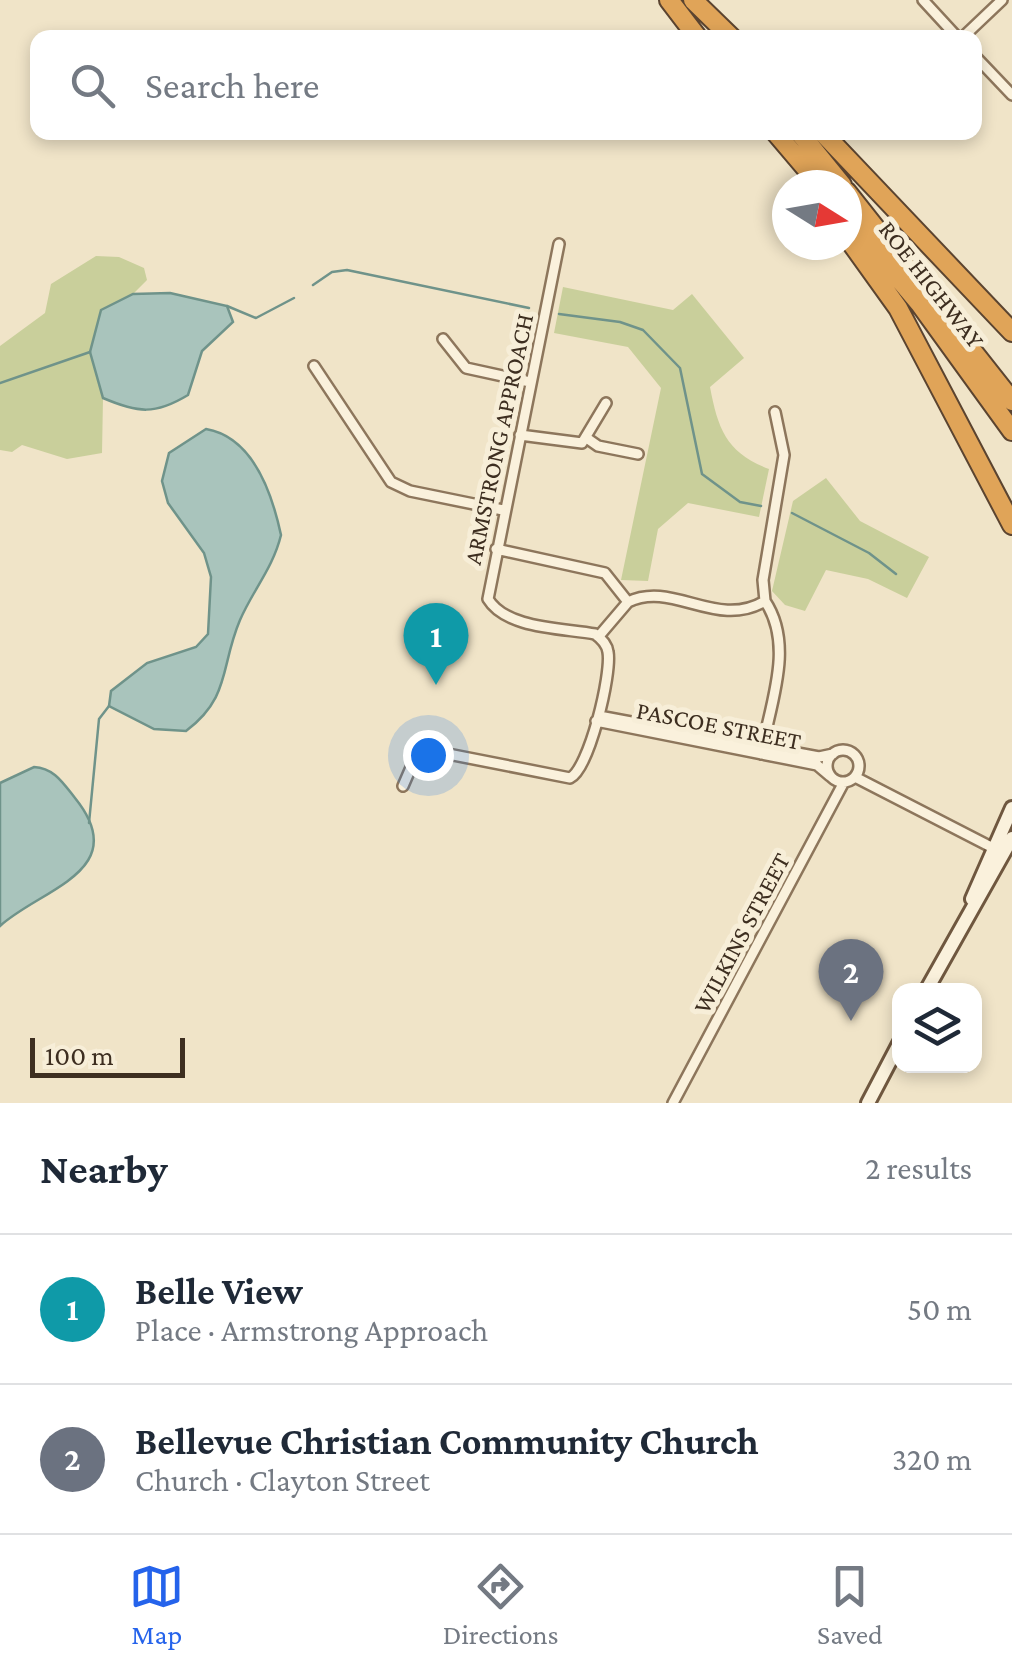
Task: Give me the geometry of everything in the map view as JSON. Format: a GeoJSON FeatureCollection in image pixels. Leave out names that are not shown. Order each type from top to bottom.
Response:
{"type":"FeatureCollection","features":[{"type":"Feature","properties":{"kind":"highway"},"geometry":{"type":"LineString","coordinates":[[669,0],[692,30]]}},
{"type":"Feature","properties":{"kind":"highway"},"geometry":{"type":"LineString","coordinates":[[692,0],[715,30]]}},
{"type":"Feature","properties":{"kind":"highway"},"geometry":{"type":"LineString","coordinates":[[692,0],[724,30]]}},
{"type":"Feature","properties":{"kind":"highway"},"geometry":{"type":"LineString","coordinates":[[777,140],[797,170]]}},
{"type":"Feature","properties":{"kind":"highway"},"geometry":{"type":"LineString","coordinates":[[779,140],[806,170]]}},
{"type":"Feature","properties":{"kind":"highway"},"geometry":{"type":"LineString","coordinates":[[805,140],[830,170]]}},
{"type":"Feature","properties":{"kind":"highway"},"geometry":{"type":"LineString","coordinates":[[830,140],[1012,332]]}},
{"type":"Feature","properties":{"kind":"highway","name":"ROE HIGHWAY"},"geometry":{"type":"LineString","coordinates":[[862,211],[1012,400]]}},
{"type":"Feature","properties":{"kind":"highway","name":"ROE HIGHWAY"},"geometry":{"type":"LineString","coordinates":[[862,236],[920,304],[1012,431]]}},
{"type":"Feature","properties":{"kind":"highway"},"geometry":{"type":"LineString","coordinates":[[862,259],[898,308],[1012,525]]}},
{"type":"Feature","properties":{"kind":"main road"},"geometry":{"type":"LineString","coordinates":[[930,983],[970,906],[1012,808]]}},
{"type":"Feature","properties":{"kind":"main road"},"geometry":{"type":"LineString","coordinates":[[998,846],[1012,838]]}},
{"type":"Feature","properties":{"kind":"main road"},"geometry":{"type":"LineString","coordinates":[[868,1103],[892,1057]]}},
{"type":"Feature","properties":{"kind":"street"},"geometry":{"type":"LineString","coordinates":[[923,0],[952,30]]}},
{"type":"Feature","properties":{"kind":"street"},"geometry":{"type":"LineString","coordinates":[[969,30],[1002,0]]}},
{"type":"Feature","properties":{"kind":"street"},"geometry":{"type":"LineString","coordinates":[[982,64],[1012,96]]}},
{"type":"Feature","properties":{"kind":"street","name":"ARMSTRONG APPROACH"},"geometry":{"type":"LineString","coordinates":[[559,244],[488,599],[500,614],[599,636]]}},
{"type":"Feature","properties":{"kind":"street"},"geometry":{"type":"LineString","coordinates":[[443,339],[466,368],[530,382]]}},
{"type":"Feature","properties":{"kind":"street"},"geometry":{"type":"LineString","coordinates":[[314,366],[391,482],[410,491],[503,510]]}},
{"type":"Feature","properties":{"kind":"street"},"geometry":{"type":"LineString","coordinates":[[588,439],[606,403]]}},
{"type":"Feature","properties":{"kind":"street"},"geometry":{"type":"LineString","coordinates":[[762,750],[782,647],[777,619],[765,602],[763,580],[784,455],[775,412]]}},
{"type":"Feature","properties":{"kind":"street"},"geometry":{"type":"LineString","coordinates":[[520,435],[568,444],[588,439],[598,446],[638,454]]}},
{"type":"Feature","properties":{"kind":"street"},"geometry":{"type":"LineString","coordinates":[[496,549],[594,569],[618,585],[628,602]]}},
{"type":"Feature","properties":{"kind":"street"},"geometry":{"type":"LineString","coordinates":[[403,786],[412,763],[433,751],[570,778],[586,760],[596,718],[608,658],[599,636],[628,602],[653,595],[732,613],[747,612],[765,602]]}},
{"type":"Feature","properties":{"kind":"street","name":"PASCOE STREET"},"geometry":{"type":"LineString","coordinates":[[596,718],[762,750],[818,757],[833,754]]}},
{"type":"Feature","properties":{"kind":"street","name":"PASCOE STREET"},"geometry":{"type":"LineString","coordinates":[[762,750],[817,766],[830,776]]}},
{"type":"Feature","properties":{"kind":"street"},"geometry":{"type":"LineString","coordinates":[[852,752],[858,760],[857,774],[844,782],[830,776],[827,765],[833,754],[852,752]]}},
{"type":"Feature","properties":{"kind":"street"},"geometry":{"type":"LineString","coordinates":[[857,774],[998,846]]}},
{"type":"Feature","properties":{"kind":"street","name":"WILKINS STREET"},"geometry":{"type":"LineString","coordinates":[[673,1103],[844,782]]}},
{"type":"Feature","properties":{"kind":"green space"},"geometry":{"type":"Polygon","coordinates":[[[96,256],[119,257],[144,268],[147,280],[133,294],[101,310],[90,352],[103,398],[102,453],[67,459],[22,445],[12,452],[0,450],[0,346],[45,313],[51,284],[96,256]]]}},
{"type":"Feature","properties":{"kind":"green space"},"geometry":{"type":"Polygon","coordinates":[[[563,287],[673,310],[692,294],[744,358],[710,387],[727,438],[743,455],[769,469],[759,517],[688,503],[658,529],[648,581],[621,580],[661,388],[628,347],[554,333],[563,287]]]}},
{"type":"Feature","properties":{"kind":"green space"},"geometry":{"type":"Polygon","coordinates":[[[826,478],[860,521],[929,557],[907,598],[868,579],[826,570],[805,611],[785,605],[772,591],[793,501],[826,478]]]}},
{"type":"Feature","properties":{"kind":"water"},"geometry":{"type":"Polygon","coordinates":[[[170,293],[227,306],[233,322],[202,351],[188,395],[146,410],[103,398],[90,352],[101,310],[133,294],[170,293]]]}},
{"type":"Feature","properties":{"kind":"water"},"geometry":{"type":"Polygon","coordinates":[[[206,429],[236,443],[258,469],[281,535],[240,620],[211,706],[186,731],[154,729],[109,706],[111,691],[147,663],[196,647],[208,634],[211,577],[204,553],[168,503],[162,481],[169,453],[206,429]]]}},
{"type":"Feature","properties":{"kind":"water"},"geometry":{"type":"Polygon","coordinates":[[[34,767],[53,773],[75,798],[90,823],[94,844],[88,861],[75,876],[0,926],[0,783],[34,767]]]}},
{"type":"Feature","properties":{"kind":"waterway"},"geometry":{"type":"LineString","coordinates":[[313,285],[332,272],[347,270],[529,308]]}},
{"type":"Feature","properties":{"kind":"waterway"},"geometry":{"type":"LineString","coordinates":[[227,306],[256,318],[294,298]]}},
{"type":"Feature","properties":{"kind":"waterway"},"geometry":{"type":"LineString","coordinates":[[559,314],[620,322],[643,330],[680,368],[702,474],[740,502],[761,506]]}},
{"type":"Feature","properties":{"kind":"waterway"},"geometry":{"type":"LineString","coordinates":[[0,383],[90,352]]}},
{"type":"Feature","properties":{"kind":"waterway"},"geometry":{"type":"LineString","coordinates":[[792,513],[869,553],[896,574]]}},
{"type":"Feature","properties":{"kind":"waterway"},"geometry":{"type":"LineString","coordinates":[[89,823],[99,719],[109,706]]}},
{"type":"Feature","properties":{"kind":"place","name":"Belle View"},"geometry":{"type":"Point","coordinates":[436,685]}},
{"type":"Feature","properties":{"kind":"place","name":"Bellevue Christian Community Church"},"geometry":{"type":"Point","coordinates":[851,1021]}}]}
